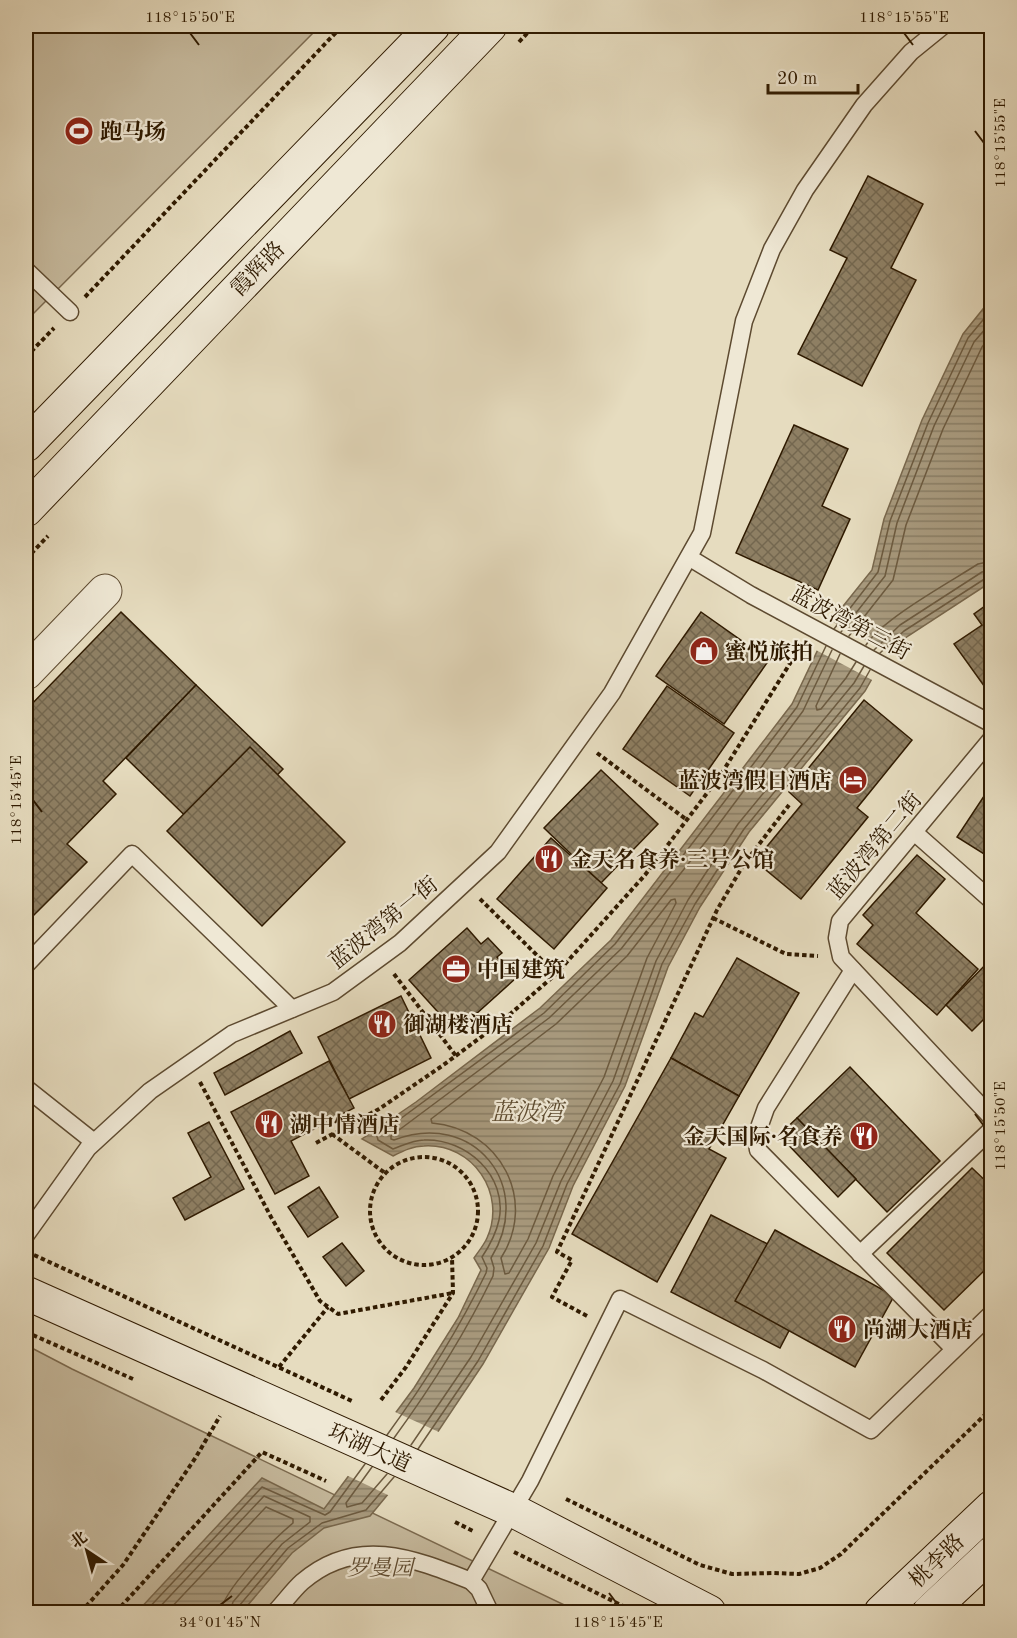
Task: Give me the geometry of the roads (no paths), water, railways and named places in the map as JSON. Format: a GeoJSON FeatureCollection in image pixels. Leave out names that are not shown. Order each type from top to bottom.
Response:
{"type":"FeatureCollection","features":[{"type":"Feature","properties":{"kind":"street","name":"霞辉路"},"geometry":{"type":"LineString","coordinates":[[26,445],[433,26]]}},
{"type":"Feature","properties":{"kind":"street","name":"霞辉路"},"geometry":{"type":"LineString","coordinates":[[26,510],[490,26]]}},
{"type":"Feature","properties":{"kind":"street"},"geometry":{"type":"LineString","coordinates":[[26,673],[105,591]]}},
{"type":"Feature","properties":{"kind":"street","name":"环湖大道"},"geometry":{"type":"LineString","coordinates":[[26,1293],[514,1511],[709,1612]]}},
{"type":"Feature","properties":{"kind":"street","name":"桃李路"},"geometry":{"type":"LineString","coordinates":[[881,1612],[992,1507]]}},
{"type":"Feature","properties":{"kind":"street","name":"桃李路"},"geometry":{"type":"LineString","coordinates":[[929,1612],[992,1553]]}},
{"type":"Feature","properties":{"kind":"lane","name":"蓝波湾第一街"},"geometry":{"type":"LineString","coordinates":[[26,1235],[88,1148],[150,1091],[232,1034],[333,992],[400,942],[498,852],[612,693],[702,533],[744,321],[772,249],[805,190],[864,105],[911,52],[943,26]]}},
{"type":"Feature","properties":{"kind":"lane"},"geometry":{"type":"LineString","coordinates":[[26,270],[70,312]]}},
{"type":"Feature","properties":{"kind":"lane","name":"蓝波湾第三街"},"geometry":{"type":"LineString","coordinates":[[690,558],[751,594],[992,724]]}},
{"type":"Feature","properties":{"kind":"lane","name":"蓝波湾第二街"},"geometry":{"type":"LineString","coordinates":[[853,970],[841,957],[837,938],[840,921],[992,738]]}},
{"type":"Feature","properties":{"kind":"lane"},"geometry":{"type":"LineString","coordinates":[[914,832],[992,901]]}},
{"type":"Feature","properties":{"kind":"lane"},"geometry":{"type":"LineString","coordinates":[[26,965],[132,854],[292,1009]]}},
{"type":"Feature","properties":{"kind":"lane"},"geometry":{"type":"LineString","coordinates":[[954,1349],[758,1150],[756,1136],[766,1107],[853,970],[992,1118]]}},
{"type":"Feature","properties":{"kind":"lane"},"geometry":{"type":"LineString","coordinates":[[26,1088],[94,1142]]}},
{"type":"Feature","properties":{"kind":"lane"},"geometry":{"type":"LineString","coordinates":[[860,1254],[992,1129]]}},
{"type":"Feature","properties":{"kind":"lane"},"geometry":{"type":"LineString","coordinates":[[471,1581],[514,1511],[620,1299],[763,1370],[871,1430],[992,1313]]}},
{"type":"Feature","properties":{"kind":"lane"},"geometry":{"type":"LineString","coordinates":[[274,1612],[302,1582],[319,1570],[327,1565],[361,1554],[399,1556],[471,1581],[479,1589],[490,1612]]}},
{"type":"Feature","properties":{"kind":"water","name":"蓝波湾"},"geometry":{"type":"Polygon","coordinates":[[[991,299],[991,582],[908,636],[886,654],[865,691],[749,832],[700,907],[668,967],[625,1086],[573,1186],[549,1248],[483,1364],[431,1442],[370,1516],[324,1528],[292,1553],[242,1612],[137,1612],[262,1478],[324,1509],[414,1388],[458,1318],[481,1270],[474,1258],[487,1238],[492,1221],[489,1189],[471,1162],[442,1147],[412,1148],[393,1156],[362,1139],[416,1102],[540,1008],[611,940],[792,704],[832,620],[872,570],[884,519],[922,420],[963,334],[991,299]]]}},
{"type":"Feature","properties":{"kind":"place","name":"跑马场"},"geometry":{"type":"Point","coordinates":[79,131]}},
{"type":"Feature","properties":{"kind":"place","name":"蜜悦旅拍"},"geometry":{"type":"Point","coordinates":[704,651]}},
{"type":"Feature","properties":{"kind":"place","name":"蓝波湾假日酒店"},"geometry":{"type":"Point","coordinates":[853,780]}},
{"type":"Feature","properties":{"kind":"place","name":"金天名食养·三号公馆"},"geometry":{"type":"Point","coordinates":[549,859]}},
{"type":"Feature","properties":{"kind":"place","name":"中国建筑"},"geometry":{"type":"Point","coordinates":[456,969]}},
{"type":"Feature","properties":{"kind":"place","name":"御湖楼酒店"},"geometry":{"type":"Point","coordinates":[382,1024]}},
{"type":"Feature","properties":{"kind":"place","name":"湖中情酒店"},"geometry":{"type":"Point","coordinates":[269,1124]}},
{"type":"Feature","properties":{"kind":"place","name":"金天国际·名食养"},"geometry":{"type":"Point","coordinates":[864,1136]}},
{"type":"Feature","properties":{"kind":"place","name":"尚湖大酒店"},"geometry":{"type":"Point","coordinates":[842,1329]}},
{"type":"Feature","properties":{"kind":"park label","name":"罗曼园"},"geometry":{"type":"Point","coordinates":[380,1567]}}]}
